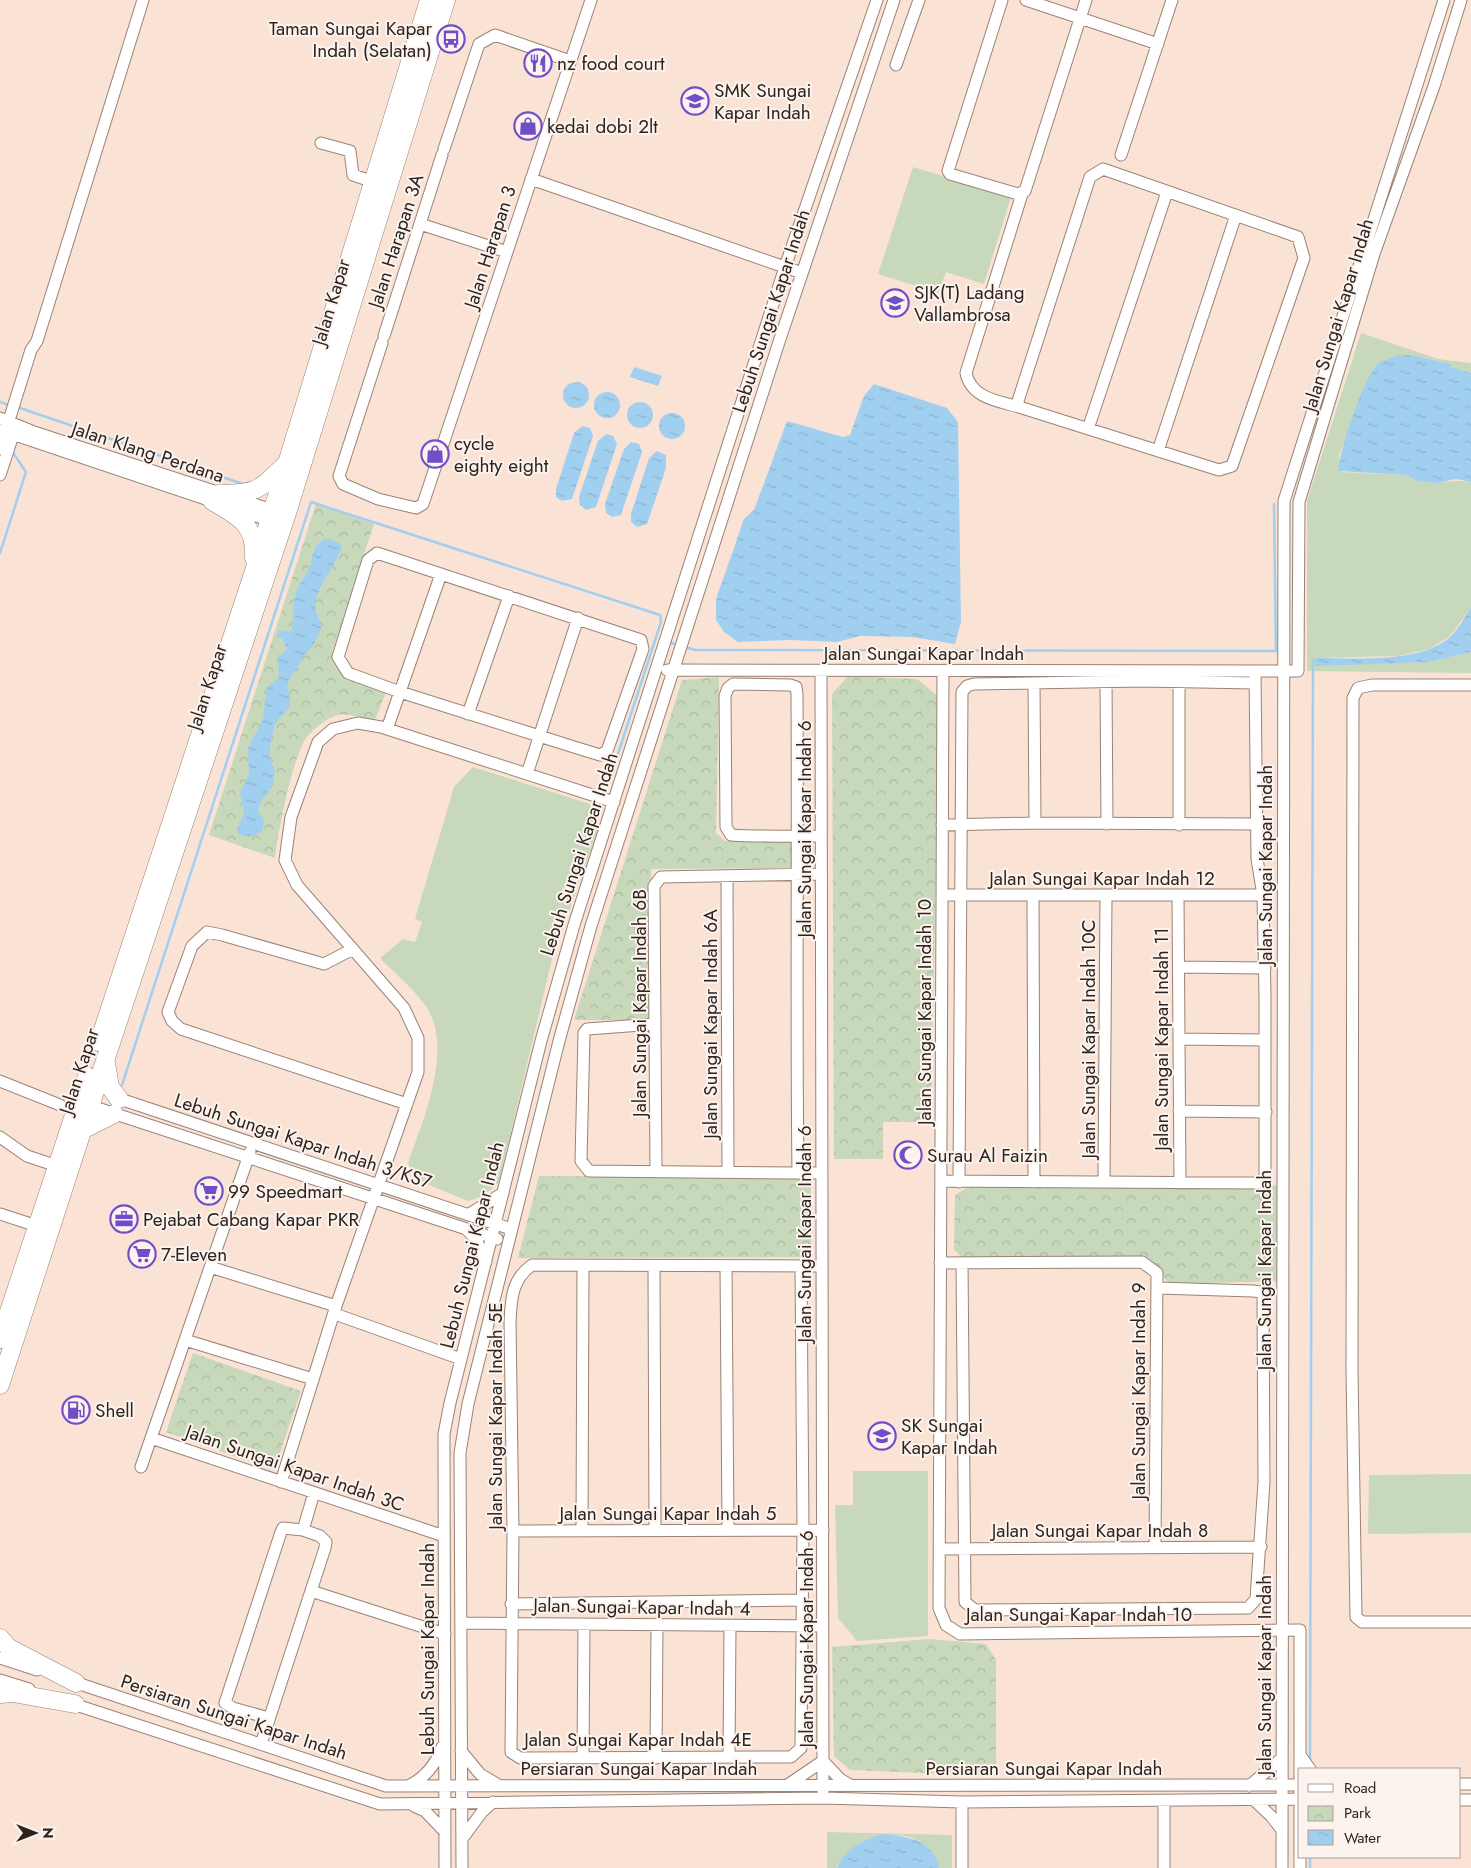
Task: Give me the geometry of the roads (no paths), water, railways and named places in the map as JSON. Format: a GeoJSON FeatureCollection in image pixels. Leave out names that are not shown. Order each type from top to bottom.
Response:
{"type":"FeatureCollection","features":[{"type":"Feature","properties":{"kind":"highway","name":"Jalan Kapar"},"geometry":{"type":"LineString","coordinates":[[0,1385],[82,1130],[87,1096],[254,571],[278,518],[288,463],[430,0]]}},
{"type":"Feature","properties":{"kind":"highway","name":"Jalan Kapar"},"geometry":{"type":"LineString","coordinates":[[0,1339],[57,1166],[87,1096],[105,1060],[446,0]]}},
{"type":"Feature","properties":{"kind":"highway"},"geometry":{"type":"LineString","coordinates":[[215,497],[247,494],[255,491],[288,463]]}},
{"type":"Feature","properties":{"kind":"highway"},"geometry":{"type":"LineString","coordinates":[[215,497],[245,523],[251,532],[255,544],[254,571]]}},
{"type":"Feature","properties":{"kind":"highway"},"geometry":{"type":"LineString","coordinates":[[82,1130],[117,1106],[110,1088],[105,1060]]}},
{"type":"Feature","properties":{"kind":"highway"},"geometry":{"type":"LineString","coordinates":[[0,1638],[9,1648],[76,1682]]}},
{"type":"Feature","properties":{"kind":"highway"},"geometry":{"type":"LineString","coordinates":[[0,1694],[13,1693],[76,1704]]}},
{"type":"Feature","properties":{"kind":"street"},"geometry":{"type":"LineString","coordinates":[[0,474],[8,432],[20,398],[31,350],[36,341],[143,0]]}},
{"type":"Feature","properties":{"kind":"street","name":"Jalan Harapan 3"},"geometry":{"type":"LineString","coordinates":[[423,504],[591,0]]}},
{"type":"Feature","properties":{"kind":"street","name":"Lebuh Sungai Kapar Indah"},"geometry":{"type":"LineString","coordinates":[[445,1868],[444,1434],[461,1359],[541,1041],[574,924],[785,267],[877,0]]}},
{"type":"Feature","properties":{"kind":"street","name":"Lebuh Sungai Kapar Indah"},"geometry":{"type":"LineString","coordinates":[[462,1868],[462,1434],[511,1229],[588,936],[779,342],[894,0]]}},
{"type":"Feature","properties":{"kind":"street"},"geometry":{"type":"LineString","coordinates":[[896,65],[919,0]]}},
{"type":"Feature","properties":{"kind":"street"},"geometry":{"type":"LineString","coordinates":[[1002,0],[948,171],[950,174],[1022,194]]}},
{"type":"Feature","properties":{"kind":"street"},"geometry":{"type":"LineString","coordinates":[[1026,0],[1158,44]]}},
{"type":"Feature","properties":{"kind":"street"},"geometry":{"type":"LineString","coordinates":[[1019,407],[1018,402],[1090,177],[1102,170],[1298,237],[1304,258],[1232,466],[1219,470],[1088,429],[1019,407],[979,394],[966,373],[1022,194],[1025,191],[1086,0]]}},
{"type":"Feature","properties":{"kind":"street"},"geometry":{"type":"LineString","coordinates":[[1121,155],[1172,0]]}},
{"type":"Feature","properties":{"kind":"street","name":"Jalan Sungai Kapar Indah"},"geometry":{"type":"LineString","coordinates":[[1282,1868],[1284,501],[1444,0]]}},
{"type":"Feature","properties":{"kind":"street","name":"Jalan Sungai Kapar Indah"},"geometry":{"type":"LineString","coordinates":[[656,668],[673,670],[942,671],[1255,677],[1298,660],[1299,502],[1374,254],[1434,86],[1461,0]]}},
{"type":"Feature","properties":{"kind":"street","name":"Jalan Harapan 3A"},"geometry":{"type":"LineString","coordinates":[[423,504],[416,508],[378,499],[342,484],[339,476],[443,152],[479,44],[485,39],[494,35],[570,61]]}},
{"type":"Feature","properties":{"kind":"street"},"geometry":{"type":"LineString","coordinates":[[321,143],[350,151],[353,175],[374,182]]}},
{"type":"Feature","properties":{"kind":"street"},"geometry":{"type":"LineString","coordinates":[[531,179],[802,273]]}},
{"type":"Feature","properties":{"kind":"street"},"geometry":{"type":"LineString","coordinates":[[1088,429],[1167,192]]}},
{"type":"Feature","properties":{"kind":"street"},"geometry":{"type":"LineString","coordinates":[[1158,451],[1236,215]]}},
{"type":"Feature","properties":{"kind":"street"},"geometry":{"type":"LineString","coordinates":[[420,224],[507,252]]}},
{"type":"Feature","properties":{"kind":"street"},"geometry":{"type":"LineString","coordinates":[[749,382],[769,343],[779,342]]}},
{"type":"Feature","properties":{"kind":"street","name":"Jalan Klang Perdana"},"geometry":{"type":"LineString","coordinates":[[8,432],[278,518]]}},
{"type":"Feature","properties":{"kind":"street"},"geometry":{"type":"LineString","coordinates":[[377,553],[441,574],[641,640],[643,649],[605,753],[600,755],[468,714],[348,673],[338,657],[368,560],[377,553]]}},
{"type":"Feature","properties":{"kind":"street"},"geometry":{"type":"LineString","coordinates":[[387,729],[441,574]]}},
{"type":"Feature","properties":{"kind":"street"},"geometry":{"type":"LineString","coordinates":[[468,714],[509,596]]}},
{"type":"Feature","properties":{"kind":"street"},"geometry":{"type":"LineString","coordinates":[[527,774],[578,618]]}},
{"type":"Feature","properties":{"kind":"street","name":"Jalan Sungai Kapar Indah 6"},"geometry":{"type":"LineString","coordinates":[[821,670],[823,1798]]}},
{"type":"Feature","properties":{"kind":"street","name":"Jalan Sungai Kapar Indah 10"},"geometry":{"type":"LineString","coordinates":[[942,671],[939,1608],[946,1625],[960,1634],[1300,1630]]}},
{"type":"Feature","properties":{"kind":"street"},"geometry":{"type":"LineString","coordinates":[[940,1182],[1258,1183],[1265,1178],[1265,968],[1262,895],[1258,859],[1255,677],[1179,681],[974,684],[967,686],[962,692],[959,1182]]}},
{"type":"Feature","properties":{"kind":"street"},"geometry":{"type":"LineString","coordinates":[[1179,681],[1179,824]]}},
{"type":"Feature","properties":{"kind":"street"},"geometry":{"type":"LineString","coordinates":[[1106,682],[1108,824]]}},
{"type":"Feature","properties":{"kind":"street"},"geometry":{"type":"LineString","coordinates":[[1034,683],[1035,823]]}},
{"type":"Feature","properties":{"kind":"street","name":"Jalan Sungai Kapar Indah 6"},"geometry":{"type":"LineString","coordinates":[[655,1024],[587,1029],[584,1032],[581,1161],[589,1171],[798,1173],[798,836],[796,687],[733,684],[728,688],[725,696],[726,827],[731,835],[798,836]]}},
{"type":"Feature","properties":{"kind":"street"},"geometry":{"type":"LineString","coordinates":[[1471,685],[1372,685],[1358,688],[1353,698],[1352,1353],[1356,1617],[1362,1622],[1471,1622]]}},
{"type":"Feature","properties":{"kind":"street"},"geometry":{"type":"LineString","coordinates":[[280,1482],[336,1310],[418,1072],[418,1038],[404,1008],[297,885],[285,860],[291,817],[318,742],[333,729],[358,723],[387,729],[614,802]]}},
{"type":"Feature","properties":{"kind":"street"},"geometry":{"type":"LineString","coordinates":[[942,825],[1035,823],[1257,824]]}},
{"type":"Feature","properties":{"kind":"street"},"geometry":{"type":"LineString","coordinates":[[798,836],[821,836]]}},
{"type":"Feature","properties":{"kind":"street","name":"Jalan Sungai Kapar Indah 6B"},"geometry":{"type":"LineString","coordinates":[[656,1171],[654,886],[657,880],[661,877],[821,874]]}},
{"type":"Feature","properties":{"kind":"street","name":"Jalan Sungai Kapar Indah 6A"},"geometry":{"type":"LineString","coordinates":[[727,876],[728,1172]]}},
{"type":"Feature","properties":{"kind":"street","name":"Jalan Sungai Kapar Indah 12"},"geometry":{"type":"LineString","coordinates":[[942,895],[1262,895]]}},
{"type":"Feature","properties":{"kind":"street"},"geometry":{"type":"LineString","coordinates":[[1034,895],[1034,1182]]}},
{"type":"Feature","properties":{"kind":"street","name":"Jalan Sungai Kapar Indah 10C"},"geometry":{"type":"LineString","coordinates":[[1104,1182],[1106,895]]}},
{"type":"Feature","properties":{"kind":"street","name":"Jalan Sungai Kapar Indah 11"},"geometry":{"type":"LineString","coordinates":[[1178,895],[1180,1183]]}},
{"type":"Feature","properties":{"kind":"street"},"geometry":{"type":"LineString","coordinates":[[353,949],[324,964],[206,932],[192,946],[168,1012],[172,1021],[181,1029],[407,1104]]}},
{"type":"Feature","properties":{"kind":"street"},"geometry":{"type":"LineString","coordinates":[[1178,967],[1265,968]]}},
{"type":"Feature","properties":{"kind":"street"},"geometry":{"type":"LineString","coordinates":[[1179,1039],[1265,1040]]}},
{"type":"Feature","properties":{"kind":"street"},"geometry":{"type":"LineString","coordinates":[[0,1081],[60,1105]]}},
{"type":"Feature","properties":{"kind":"street","name":"Lebuh Sungai Kapar Indah 3/KS7"},"geometry":{"type":"LineString","coordinates":[[87,1096],[253,1143],[511,1229]]}},
{"type":"Feature","properties":{"kind":"street","name":"Lebuh Sungai Kapar Indah 3/KS7"},"geometry":{"type":"LineString","coordinates":[[117,1106],[248,1158],[508,1243]]}},
{"type":"Feature","properties":{"kind":"street"},"geometry":{"type":"LineString","coordinates":[[1179,1111],[1266,1112]]}},
{"type":"Feature","properties":{"kind":"street"},"geometry":{"type":"LineString","coordinates":[[0,1137],[27,1156],[57,1166]]}},
{"type":"Feature","properties":{"kind":"street"},"geometry":{"type":"LineString","coordinates":[[141,1467],[253,1143]]}},
{"type":"Feature","properties":{"kind":"street"},"geometry":{"type":"LineString","coordinates":[[798,1173],[822,1173]]}},
{"type":"Feature","properties":{"kind":"street"},"geometry":{"type":"LineString","coordinates":[[468,1215],[503,1193]]}},
{"type":"Feature","properties":{"kind":"street"},"geometry":{"type":"LineString","coordinates":[[0,1214],[38,1226]]}},
{"type":"Feature","properties":{"kind":"street"},"geometry":{"type":"LineString","coordinates":[[466,1229],[476,1239],[486,1262]]}},
{"type":"Feature","properties":{"kind":"street","name":"Jalan Sungai Kapar Indah 9"},"geometry":{"type":"LineString","coordinates":[[940,1263],[1142,1262],[1157,1274],[1156,1548]]}},
{"type":"Feature","properties":{"kind":"street"},"geometry":{"type":"LineString","coordinates":[[962,1263],[965,1602],[975,1610],[1248,1608],[1256,1599],[1264,1482],[1263,1295],[1261,1292],[1253,1291],[1157,1288]]}},
{"type":"Feature","properties":{"kind":"street","name":"Jalan Sungai Kapar Indah 5E"},"geometry":{"type":"LineString","coordinates":[[511,1624],[513,1531],[510,1322],[513,1291],[522,1272],[532,1265],[822,1266]]}},
{"type":"Feature","properties":{"kind":"street"},"geometry":{"type":"LineString","coordinates":[[582,1265],[582,1531]]}},
{"type":"Feature","properties":{"kind":"street"},"geometry":{"type":"LineString","coordinates":[[654,1266],[655,1530]]}},
{"type":"Feature","properties":{"kind":"street"},"geometry":{"type":"LineString","coordinates":[[726,1266],[728,1530]]}},
{"type":"Feature","properties":{"kind":"street"},"geometry":{"type":"LineString","coordinates":[[801,1266],[803,1530],[801,1626]]}},
{"type":"Feature","properties":{"kind":"street"},"geometry":{"type":"LineString","coordinates":[[210,1267],[336,1310],[461,1359]]}},
{"type":"Feature","properties":{"kind":"street"},"geometry":{"type":"LineString","coordinates":[[185,1340],[313,1379]]}},
{"type":"Feature","properties":{"kind":"street","name":"Jalan Sungai Kapar Indah 3C"},"geometry":{"type":"LineString","coordinates":[[151,1438],[444,1536]]}},
{"type":"Feature","properties":{"kind":"street"},"geometry":{"type":"LineString","coordinates":[[303,1530],[314,1493]]}},
{"type":"Feature","properties":{"kind":"street"},"geometry":{"type":"LineString","coordinates":[[261,1744],[326,1542],[320,1536],[303,1530],[289,1528],[283,1528],[281,1532],[225,1703],[233,1708],[269,1718]]}},
{"type":"Feature","properties":{"kind":"street","name":"Jalan Sungai Kapar Indah 5"},"geometry":{"type":"LineString","coordinates":[[513,1531],[823,1530]]}},
{"type":"Feature","properties":{"kind":"street","name":"Jalan Sungai Kapar Indah 8"},"geometry":{"type":"LineString","coordinates":[[939,1549],[1261,1547]]}},
{"type":"Feature","properties":{"kind":"street"},"geometry":{"type":"LineString","coordinates":[[311,1591],[444,1634]]}},
{"type":"Feature","properties":{"kind":"street","name":"Jalan Sungai Kapar Indah 4"},"geometry":{"type":"LineString","coordinates":[[512,1604],[801,1600]]}},
{"type":"Feature","properties":{"kind":"street","name":"Jalan Sungai Kapar Indah 4"},"geometry":{"type":"LineString","coordinates":[[461,1623],[822,1626]]}},
{"type":"Feature","properties":{"kind":"street","name":"Jalan Sungai Kapar Indah 4E"},"geometry":{"type":"LineString","coordinates":[[511,1624],[511,1752],[520,1758],[791,1757],[801,1748],[801,1626]]}},
{"type":"Feature","properties":{"kind":"street"},"geometry":{"type":"LineString","coordinates":[[583,1757],[584,1624]]}},
{"type":"Feature","properties":{"kind":"street"},"geometry":{"type":"LineString","coordinates":[[656,1758],[657,1625]]}},
{"type":"Feature","properties":{"kind":"street"},"geometry":{"type":"LineString","coordinates":[[729,1757],[730,1626]]}},
{"type":"Feature","properties":{"kind":"street","name":"Jalan Sungai Kapar Indah"},"geometry":{"type":"LineString","coordinates":[[1300,1630],[1300,1768]]}},
{"type":"Feature","properties":{"kind":"street","name":"Persiaran Sungai Kapar Indah"},"geometry":{"type":"LineString","coordinates":[[0,1658],[386,1786],[789,1784],[1298,1786]]}},
{"type":"Feature","properties":{"kind":"street","name":"Persiaran Sungai Kapar Indah"},"geometry":{"type":"LineString","coordinates":[[0,1680],[380,1804],[823,1798],[962,1802],[1164,1802],[1298,1799]]}},
{"type":"Feature","properties":{"kind":"street"},"geometry":{"type":"LineString","coordinates":[[406,1786],[420,1780],[430,1770],[438,1758],[445,1740]]}},
{"type":"Feature","properties":{"kind":"street"},"geometry":{"type":"LineString","coordinates":[[461,1751],[480,1774],[501,1786]]}},
{"type":"Feature","properties":{"kind":"street"},"geometry":{"type":"LineString","coordinates":[[1300,1755],[1309,1768]]}},
{"type":"Feature","properties":{"kind":"street"},"geometry":{"type":"LineString","coordinates":[[1249,1786],[1281,1760]]}},
{"type":"Feature","properties":{"kind":"street"},"geometry":{"type":"LineString","coordinates":[[789,1784],[823,1761],[840,1779],[850,1785]]}},
{"type":"Feature","properties":{"kind":"street"},"geometry":{"type":"LineString","coordinates":[[1254,1800],[1272,1816],[1282,1830]]}},
{"type":"Feature","properties":{"kind":"street"},"geometry":{"type":"LineString","coordinates":[[462,1840],[470,1827],[492,1802]]}},
{"type":"Feature","properties":{"kind":"street"},"geometry":{"type":"LineString","coordinates":[[962,1802],[962,1868]]}},
{"type":"Feature","properties":{"kind":"street"},"geometry":{"type":"LineString","coordinates":[[1164,1802],[1164,1868]]}},
{"type":"Feature","properties":{"kind":"street"},"geometry":{"type":"LineString","coordinates":[[409,1804],[425,1811],[445,1832]]}},
{"type":"Feature","properties":{"kind":"water"},"geometry":{"type":"Polygon","coordinates":[[[1398,355],[1411,355],[1451,364],[1451,367],[1471,373],[1471,482],[1456,479],[1437,483],[1417,481],[1406,475],[1338,471],[1359,399],[1371,373],[1384,360],[1398,355]]]}},
{"type":"Feature","properties":{"kind":"water"},"geometry":{"type":"Polygon","coordinates":[[[634,367],[662,376],[658,386],[630,377],[634,367]]]}},
{"type":"Feature","properties":{"kind":"water"},"geometry":{"type":"Polygon","coordinates":[[[576,382],[585,386],[589,395],[585,404],[576,408],[567,404],[563,395],[567,386],[576,382]]]}},
{"type":"Feature","properties":{"kind":"water"},"geometry":{"type":"Polygon","coordinates":[[[874,384],[947,408],[958,422],[961,622],[955,644],[912,637],[860,636],[837,642],[791,640],[738,642],[724,632],[716,620],[716,599],[744,519],[754,510],[787,421],[843,437],[850,435],[864,396],[874,384]]]}},
{"type":"Feature","properties":{"kind":"water"},"geometry":{"type":"Polygon","coordinates":[[[607,392],[616,396],[620,405],[616,414],[607,418],[598,414],[594,405],[598,396],[607,392]]]}},
{"type":"Feature","properties":{"kind":"water"},"geometry":{"type":"Polygon","coordinates":[[[640,402],[649,406],[653,415],[649,424],[640,428],[631,424],[627,415],[631,406],[640,402]]]}},
{"type":"Feature","properties":{"kind":"water"},"geometry":{"type":"Polygon","coordinates":[[[672,413],[681,417],[685,426],[681,435],[672,439],[663,435],[659,426],[663,417],[672,413]]]}},
{"type":"Feature","properties":{"kind":"water"},"geometry":{"type":"Polygon","coordinates":[[[582,426],[590,428],[593,436],[572,499],[562,501],[556,497],[556,489],[574,433],[582,426]]]}},
{"type":"Feature","properties":{"kind":"water"},"geometry":{"type":"Polygon","coordinates":[[[606,434],[613,436],[617,444],[596,507],[586,510],[580,505],[579,497],[598,441],[606,434]]]}},
{"type":"Feature","properties":{"kind":"water"},"geometry":{"type":"Polygon","coordinates":[[[631,442],[639,444],[642,452],[621,515],[612,517],[606,513],[605,504],[624,449],[631,442]]]}},
{"type":"Feature","properties":{"kind":"water"},"geometry":{"type":"Polygon","coordinates":[[[657,451],[666,455],[666,468],[647,524],[637,527],[631,522],[631,514],[649,458],[657,451]]]}},
{"type":"Feature","properties":{"kind":"water"},"geometry":{"type":"Polygon","coordinates":[[[323,539],[331,539],[342,545],[318,592],[316,600],[316,612],[321,629],[313,646],[303,656],[297,669],[290,677],[287,687],[290,694],[290,706],[275,724],[270,745],[270,759],[275,770],[274,779],[272,787],[260,803],[258,812],[264,820],[262,831],[251,836],[242,835],[239,834],[237,829],[244,814],[240,793],[249,774],[248,748],[263,719],[267,687],[279,678],[278,658],[287,649],[283,639],[277,636],[279,630],[289,632],[292,630],[294,599],[298,587],[310,567],[314,549],[323,539]]]}},
{"type":"Feature","properties":{"kind":"water"},"geometry":{"type":"Polygon","coordinates":[[[1471,607],[1471,652],[1430,662],[1315,666],[1315,658],[1386,658],[1423,651],[1438,645],[1451,636],[1471,607]]]}},
{"type":"Feature","properties":{"kind":"water"},"geometry":{"type":"Polygon","coordinates":[[[886,1834],[912,1839],[927,1846],[937,1859],[939,1868],[837,1868],[845,1855],[857,1845],[886,1834]]]}},
{"type":"Feature","properties":{"kind":"waterway"},"geometry":{"type":"LineString","coordinates":[[0,402],[11,406]]}},
{"type":"Feature","properties":{"kind":"waterway"},"geometry":{"type":"LineString","coordinates":[[17,407],[243,484]]}},
{"type":"Feature","properties":{"kind":"waterway"},"geometry":{"type":"LineString","coordinates":[[0,553],[26,472],[12,451]]}},
{"type":"Feature","properties":{"kind":"waterway"},"geometry":{"type":"LineString","coordinates":[[122,1085],[311,502],[660,615],[661,622],[615,763]]}},
{"type":"Feature","properties":{"kind":"waterway"},"geometry":{"type":"LineString","coordinates":[[684,647],[696,650],[1276,651],[1274,504]]}},
{"type":"Feature","properties":{"kind":"waterway"},"geometry":{"type":"LineString","coordinates":[[668,642],[679,645]]}},
{"type":"Feature","properties":{"kind":"waterway"},"geometry":{"type":"LineString","coordinates":[[1310,1761],[1313,660]]}},
{"type":"Feature","properties":{"kind":"waterway"},"geometry":{"type":"LineString","coordinates":[[1310,1858],[1310,1868]]}},
{"type":"Feature","properties":{"kind":"place","name":"Taman Sungai Kapar Indah (Selatan)"},"geometry":{"type":"Point","coordinates":[451,39]}},
{"type":"Feature","properties":{"kind":"place","name":"nz food court"},"geometry":{"type":"Point","coordinates":[538,63]}},
{"type":"Feature","properties":{"kind":"place","name":"SMK Sungai Kapar Indah"},"geometry":{"type":"Point","coordinates":[695,101]}},
{"type":"Feature","properties":{"kind":"place","name":"kedai dobi 2lt"},"geometry":{"type":"Point","coordinates":[528,126]}},
{"type":"Feature","properties":{"kind":"place","name":"SJK(T) Ladang Vallambrosa"},"geometry":{"type":"Point","coordinates":[895,303]}},
{"type":"Feature","properties":{"kind":"place","name":"cycle eighty eight"},"geometry":{"type":"Point","coordinates":[435,454]}},
{"type":"Feature","properties":{"kind":"place","name":"Surau Al Faizin"},"geometry":{"type":"Point","coordinates":[908,1155]}},
{"type":"Feature","properties":{"kind":"place","name":"99 Speedmart"},"geometry":{"type":"Point","coordinates":[209,1191]}},
{"type":"Feature","properties":{"kind":"place","name":"Pejabat Cabang Kapar PKR"},"geometry":{"type":"Point","coordinates":[124,1219]}},
{"type":"Feature","properties":{"kind":"place","name":"7-Eleven"},"geometry":{"type":"Point","coordinates":[142,1254]}},
{"type":"Feature","properties":{"kind":"place","name":"Shell"},"geometry":{"type":"Point","coordinates":[76,1410]}},
{"type":"Feature","properties":{"kind":"place","name":"SK Sungai Kapar Indah"},"geometry":{"type":"Point","coordinates":[882,1436]}}]}
